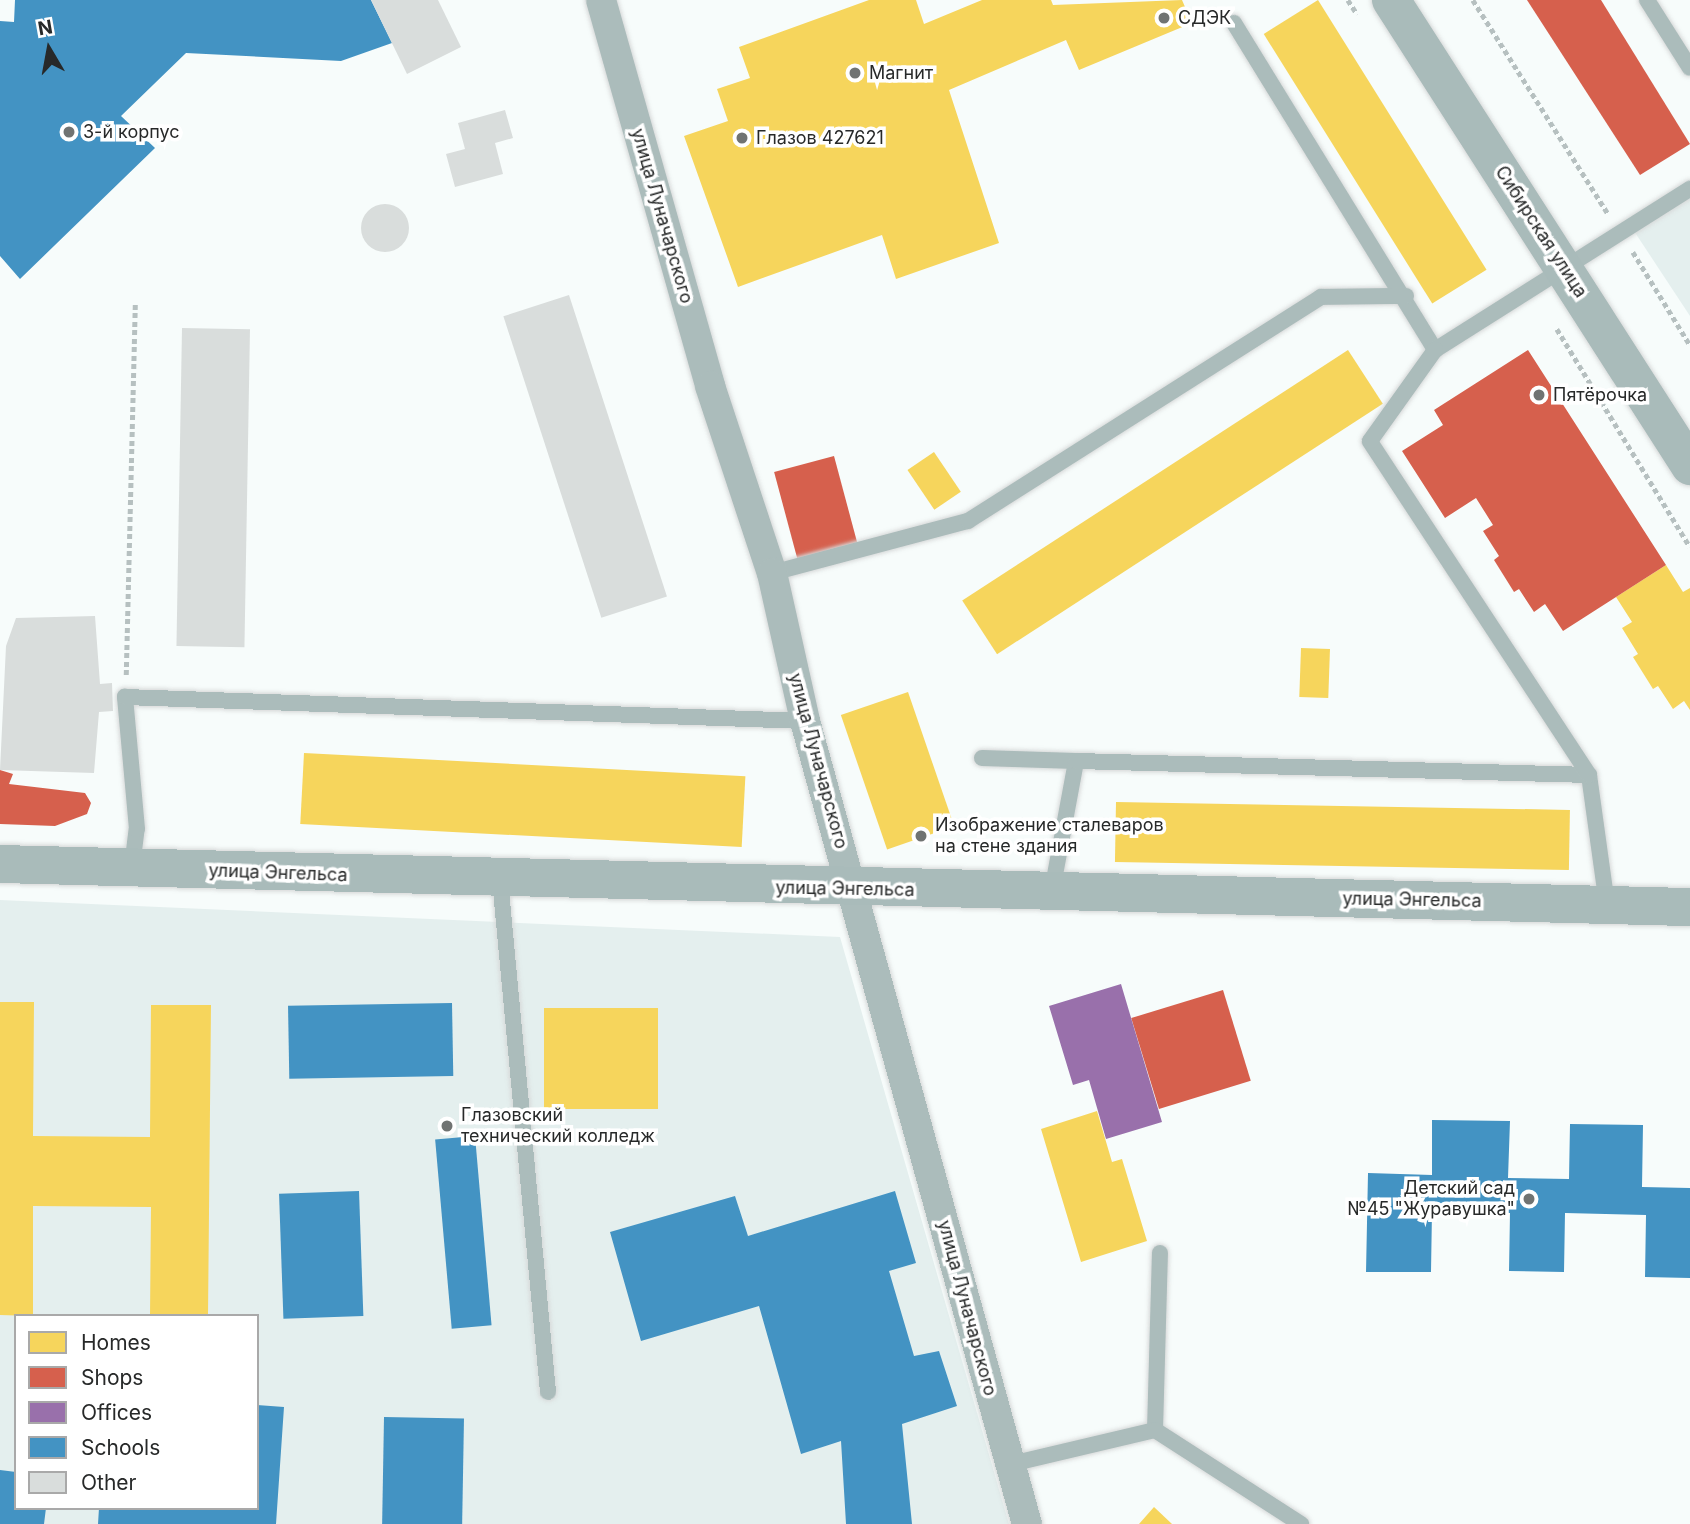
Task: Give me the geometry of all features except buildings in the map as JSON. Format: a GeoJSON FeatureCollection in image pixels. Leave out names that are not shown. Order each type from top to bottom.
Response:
{"type":"FeatureCollection","features":[{"type":"Feature","properties":{"kind":"main road","name":"Сибирская улица"},"geometry":{"type":"LineString","coordinates":[[1391,0],[1690,466]]}},
{"type":"Feature","properties":{"kind":"main road","name":"улица Энгельса"},"geometry":{"type":"LineString","coordinates":[[0,864],[852,889],[1690,907]]}},
{"type":"Feature","properties":{"kind":"street","name":"улица Луначарского"},"geometry":{"type":"LineString","coordinates":[[601,0],[710,386],[772,573],[805,721],[1027,1524]]}},
{"type":"Feature","properties":{"kind":"lane"},"geometry":{"type":"LineString","coordinates":[[1647,0],[1690,68]]}},
{"type":"Feature","properties":{"kind":"lane"},"geometry":{"type":"LineString","coordinates":[[1234,23],[1406,296],[1435,350]]}},
{"type":"Feature","properties":{"kind":"lane"},"geometry":{"type":"LineString","coordinates":[[1607,904],[1589,775],[1370,441],[1435,350],[1690,189]]}},
{"type":"Feature","properties":{"kind":"lane"},"geometry":{"type":"LineString","coordinates":[[772,573],[968,521],[1321,298],[1406,296]]}},
{"type":"Feature","properties":{"kind":"lane"},"geometry":{"type":"LineString","coordinates":[[131,868],[137,829],[125,696],[805,721]]}},
{"type":"Feature","properties":{"kind":"lane"},"geometry":{"type":"LineString","coordinates":[[982,758],[1589,775]]}},
{"type":"Feature","properties":{"kind":"lane"},"geometry":{"type":"LineString","coordinates":[[1052,892],[1076,761]]}},
{"type":"Feature","properties":{"kind":"lane"},"geometry":{"type":"LineString","coordinates":[[500,880],[548,1392]]}},
{"type":"Feature","properties":{"kind":"lane"},"geometry":{"type":"LineString","coordinates":[[1155,1430],[1160,1253]]}},
{"type":"Feature","properties":{"kind":"lane"},"geometry":{"type":"LineString","coordinates":[[1011,1464],[1155,1430],[1301,1524]]}},
{"type":"Feature","properties":{"kind":"path"},"geometry":{"type":"LineString","coordinates":[[1473,0],[1690,345]]}},
{"type":"Feature","properties":{"kind":"path"},"geometry":{"type":"LineString","coordinates":[[125,696],[135,301]]}},
{"type":"Feature","properties":{"kind":"shaded area"},"geometry":{"type":"Polygon","coordinates":[[[1690,195],[1690,316],[1634,231],[1690,195]]]}},
{"type":"Feature","properties":{"kind":"shaded area","name":"Глазовский технический колледж"},"geometry":{"type":"Polygon","coordinates":[[[0,900],[840,937],[1009,1524],[0,1524],[0,900]]]}},
{"type":"Feature","properties":{"kind":"place","name":"СДЭК"},"geometry":{"type":"Point","coordinates":[1164,18]}},
{"type":"Feature","properties":{"kind":"place","name":"Магнит"},"geometry":{"type":"Point","coordinates":[855,73]}},
{"type":"Feature","properties":{"kind":"place","name":"3-й корпус"},"geometry":{"type":"Point","coordinates":[69,132]}},
{"type":"Feature","properties":{"kind":"place","name":"Глазов 427621"},"geometry":{"type":"Point","coordinates":[742,138]}},
{"type":"Feature","properties":{"kind":"place","name":"Пятёрочка"},"geometry":{"type":"Point","coordinates":[1539,395]}},
{"type":"Feature","properties":{"kind":"place","name":"Изображение сталеваров на стене здания"},"geometry":{"type":"Point","coordinates":[921,836]}},
{"type":"Feature","properties":{"kind":"place","name":"Глазовский технический колледж"},"geometry":{"type":"Point","coordinates":[447,1126]}},
{"type":"Feature","properties":{"kind":"place","name":"Детский сад №45 \"Журавушка\""},"geometry":{"type":"Point","coordinates":[1529,1199]}}]}
